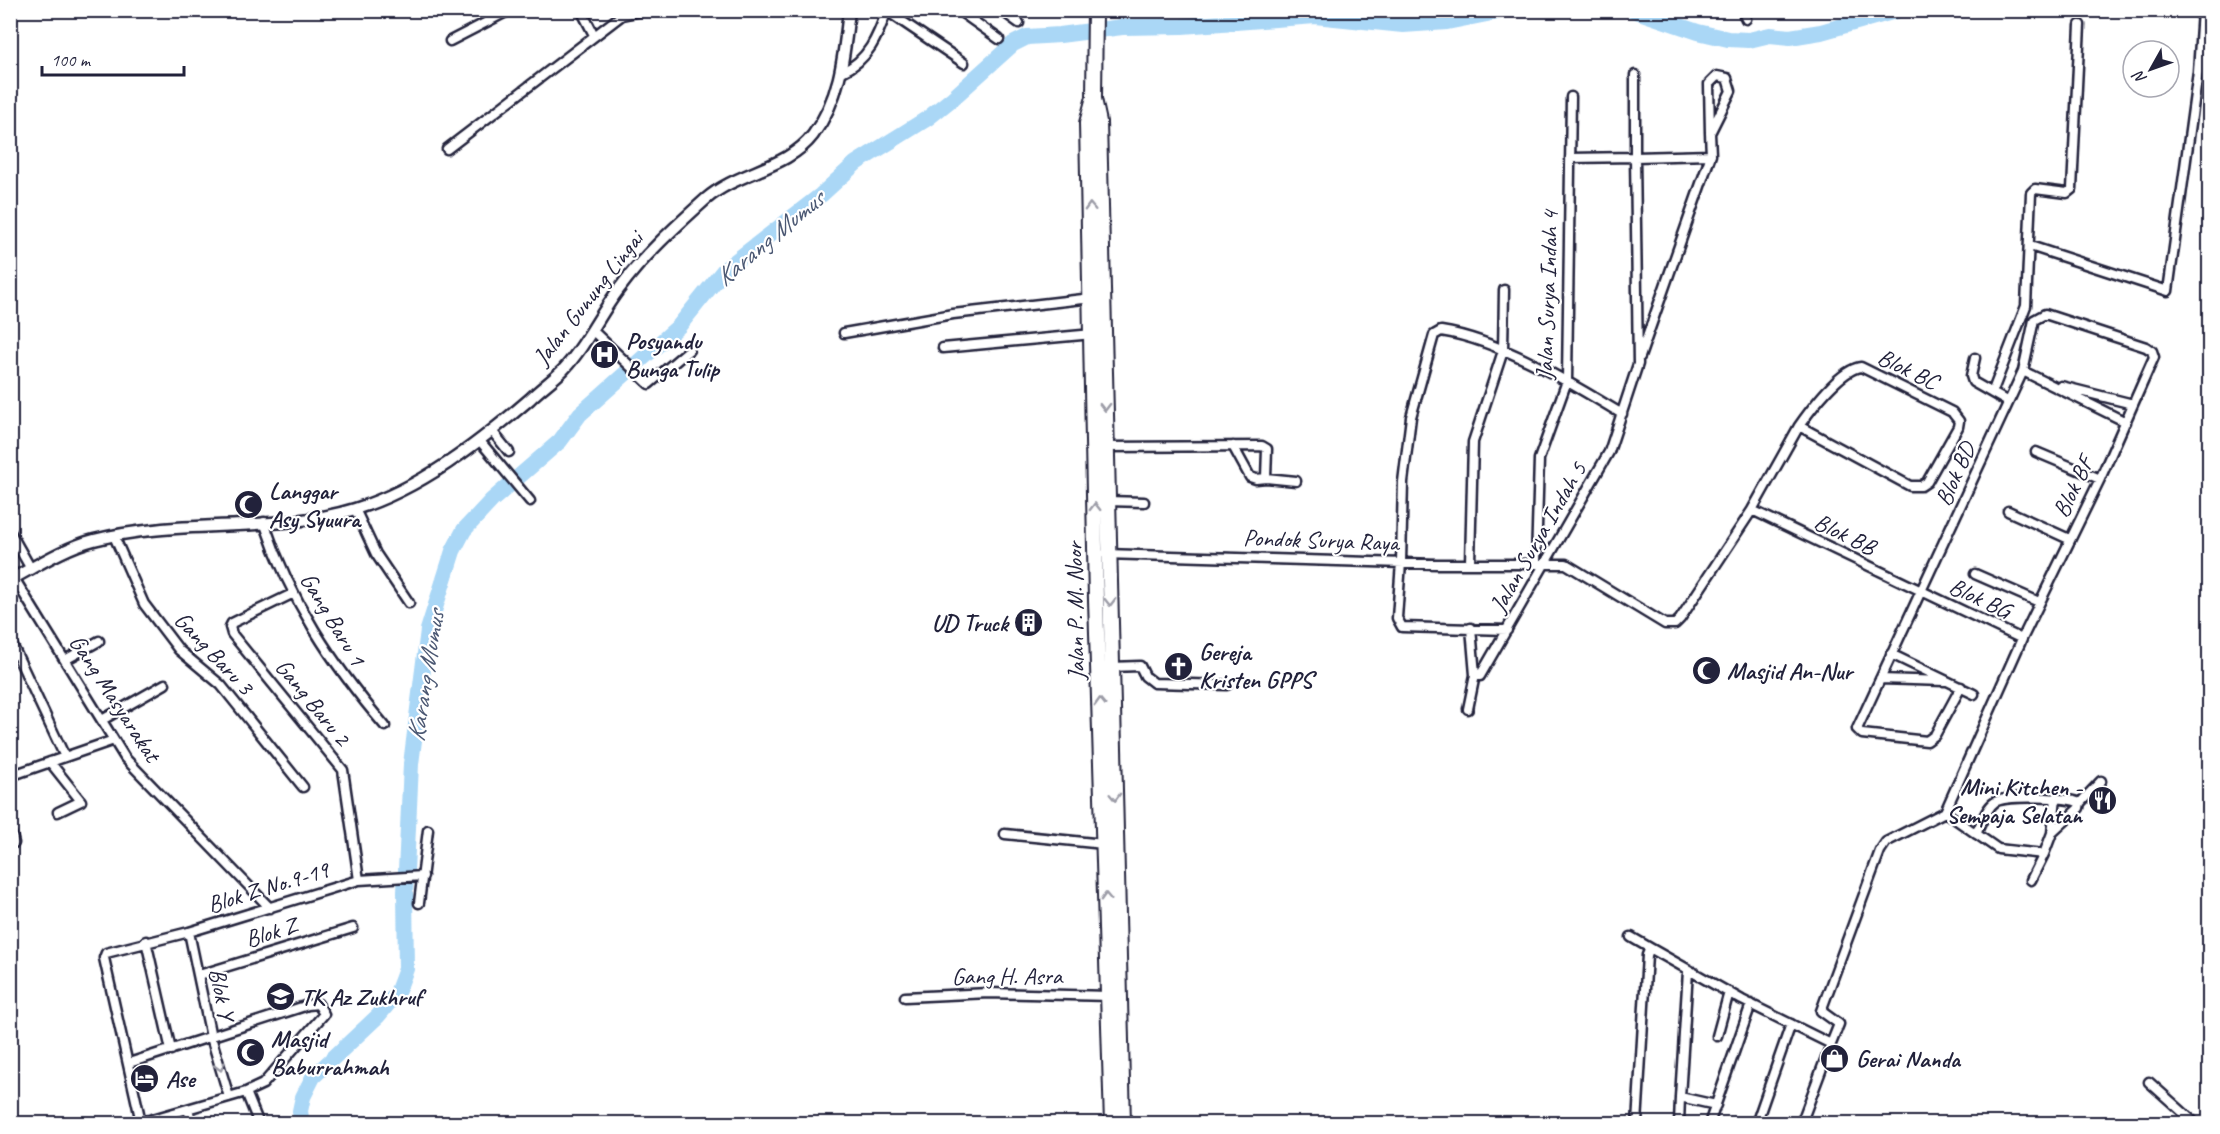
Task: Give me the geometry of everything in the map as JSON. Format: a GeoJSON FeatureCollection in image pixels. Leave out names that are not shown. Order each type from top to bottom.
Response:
{"type":"FeatureCollection","features":[{"type":"Feature","properties":{"kind":"highway","name":"Jalan P. M. Noor"},"geometry":{"type":"LineString","coordinates":[[1095,13],[1094,97],[1088,123],[1092,298],[1106,447],[1107,501],[1102,554],[1111,667],[1108,840],[1123,1124]]}},
{"type":"Feature","properties":{"kind":"highway","name":"Jalan P. M. Noor"},"geometry":{"type":"LineString","coordinates":[[1094,97],[1099,123],[1096,336],[1112,1124]]}},
{"type":"Feature","properties":{"kind":"street"},"geometry":{"type":"LineString","coordinates":[[450,41],[510,10]]}},
{"type":"Feature","properties":{"kind":"street"},"geometry":{"type":"LineString","coordinates":[[581,10],[594,35]]}},
{"type":"Feature","properties":{"kind":"street"},"geometry":{"type":"LineString","coordinates":[[447,149],[526,91],[622,15],[647,10]]}},
{"type":"Feature","properties":{"kind":"street","name":"Jalan Gunung Lingai"},"geometry":{"type":"LineString","coordinates":[[12,579],[91,541],[114,536],[167,527],[310,519],[355,509],[398,491],[480,441],[563,370],[593,331],[618,290],[655,245],[710,195],[787,158],[805,145],[827,114],[842,72],[849,10]]}},
{"type":"Feature","properties":{"kind":"street"},"geometry":{"type":"LineString","coordinates":[[842,72],[860,68],[887,10],[964,63]]}},
{"type":"Feature","properties":{"kind":"street"},"geometry":{"type":"LineString","coordinates":[[958,10],[999,39]]}},
{"type":"Feature","properties":{"kind":"street"},"geometry":{"type":"LineString","coordinates":[[1001,10],[1019,23]]}},
{"type":"Feature","properties":{"kind":"street"},"geometry":{"type":"LineString","coordinates":[[2030,246],[2168,291],[2198,72],[2202,10]]}},
{"type":"Feature","properties":{"kind":"street"},"geometry":{"type":"LineString","coordinates":[[1990,392],[2026,306],[2030,197],[2033,190],[2067,193],[2072,189],[2080,25]]}},
{"type":"Feature","properties":{"kind":"street","name":"Jalan Surya Indah 5"},"geometry":{"type":"LineString","coordinates":[[1635,75],[1638,364]]}},
{"type":"Feature","properties":{"kind":"street"},"geometry":{"type":"LineString","coordinates":[[1570,158],[1711,155],[1710,133],[1709,84],[1713,78],[1722,76],[1730,83],[1731,91],[1710,133]]}},
{"type":"Feature","properties":{"kind":"street","name":"Jalan Surya Indah 4"},"geometry":{"type":"LineString","coordinates":[[1540,562],[1539,459],[1567,381],[1571,97]]}},
{"type":"Feature","properties":{"kind":"street","name":"Jalan Surya Indah 5"},"geometry":{"type":"LineString","coordinates":[[1471,628],[1475,675],[1482,675],[1540,562],[1609,452],[1711,155]]}},
{"type":"Feature","properties":{"kind":"street"},"geometry":{"type":"LineString","coordinates":[[1470,562],[1473,442],[1503,351],[1504,290]]}},
{"type":"Feature","properties":{"kind":"street"},"geometry":{"type":"LineString","coordinates":[[844,333],[953,314],[1092,298]]}},
{"type":"Feature","properties":{"kind":"street","name":"Blok BD"},"geometry":{"type":"LineString","coordinates":[[1961,687],[1935,735],[1923,742],[1859,732],[1857,726],[1922,593],[2023,371],[2034,320],[2041,314],[2152,351]]}},
{"type":"Feature","properties":{"kind":"street"},"geometry":{"type":"LineString","coordinates":[[593,331],[627,361],[647,384],[651,384],[689,350]]}},
{"type":"Feature","properties":{"kind":"street"},"geometry":{"type":"LineString","coordinates":[[1507,630],[1402,627],[1396,618],[1401,562],[1403,482],[1411,417],[1434,335],[1441,331],[1450,332],[1503,351],[1567,381],[1622,414]]}},
{"type":"Feature","properties":{"kind":"street"},"geometry":{"type":"LineString","coordinates":[[943,348],[1096,336]]}},
{"type":"Feature","properties":{"kind":"street","name":"Blok BF"},"geometry":{"type":"LineString","coordinates":[[1945,812],[2039,602],[2126,422],[2154,357],[2152,351]]}},
{"type":"Feature","properties":{"kind":"street"},"geometry":{"type":"LineString","coordinates":[[1975,358],[1971,376],[1973,382],[2008,402]]}},
{"type":"Feature","properties":{"kind":"street","name":"Blok BC"},"geometry":{"type":"LineString","coordinates":[[1540,562],[1576,567],[1665,624],[1671,625],[1680,620],[1752,510],[1799,426],[1814,406],[1850,370],[1862,367],[1952,412],[1959,421],[1958,427],[1927,482],[1921,486],[1910,486],[1799,426]]}},
{"type":"Feature","properties":{"kind":"street"},"geometry":{"type":"LineString","coordinates":[[2023,371],[2126,422]]}},
{"type":"Feature","properties":{"kind":"street"},"geometry":{"type":"LineString","coordinates":[[2054,385],[2133,404]]}},
{"type":"Feature","properties":{"kind":"street"},"geometry":{"type":"LineString","coordinates":[[492,431],[509,452]]}},
{"type":"Feature","properties":{"kind":"street"},"geometry":{"type":"LineString","coordinates":[[480,441],[528,499]]}},
{"type":"Feature","properties":{"kind":"street"},"geometry":{"type":"LineString","coordinates":[[1233,446],[1250,477],[1296,481]]}},
{"type":"Feature","properties":{"kind":"street"},"geometry":{"type":"LineString","coordinates":[[1106,447],[1262,446],[1268,449],[1266,478]]}},
{"type":"Feature","properties":{"kind":"street"},"geometry":{"type":"LineString","coordinates":[[2036,452],[2100,479]]}},
{"type":"Feature","properties":{"kind":"street"},"geometry":{"type":"LineString","coordinates":[[1107,501],[1144,502]]}},
{"type":"Feature","properties":{"kind":"street"},"geometry":{"type":"LineString","coordinates":[[355,509],[376,555],[409,603]]}},
{"type":"Feature","properties":{"kind":"street","name":"Blok BB"},"geometry":{"type":"LineString","coordinates":[[1752,510],[1922,593]]}},
{"type":"Feature","properties":{"kind":"street"},"geometry":{"type":"LineString","coordinates":[[2008,511],[2069,539]]}},
{"type":"Feature","properties":{"kind":"street","name":"Gang Baru 1"},"geometry":{"type":"LineString","coordinates":[[264,522],[292,594],[328,654],[385,726]]}},
{"type":"Feature","properties":{"kind":"street"},"geometry":{"type":"LineString","coordinates":[[10,532],[31,569]]}},
{"type":"Feature","properties":{"kind":"street","name":"Gang Baru 3"},"geometry":{"type":"LineString","coordinates":[[114,536],[144,604],[179,650],[220,685],[303,787]]}},
{"type":"Feature","properties":{"kind":"street","name":"Pondok Surya Raya"},"geometry":{"type":"LineString","coordinates":[[1102,554],[1401,562],[1540,562]]}},
{"type":"Feature","properties":{"kind":"street"},"geometry":{"type":"LineString","coordinates":[[1975,574],[2039,602]]}},
{"type":"Feature","properties":{"kind":"street","name":"Gang Masyarakat"},"geometry":{"type":"LineString","coordinates":[[12,579],[132,768],[190,824],[270,908]]}},
{"type":"Feature","properties":{"kind":"street","name":"Blok BG"},"geometry":{"type":"LineString","coordinates":[[1922,593],[2022,639]]}},
{"type":"Feature","properties":{"kind":"street","name":"Gang Baru 2"},"geometry":{"type":"LineString","coordinates":[[292,594],[232,623],[230,627],[232,634],[343,770],[358,880]]}},
{"type":"Feature","properties":{"kind":"street"},"geometry":{"type":"LineString","coordinates":[[10,640],[65,757]]}},
{"type":"Feature","properties":{"kind":"street"},"geometry":{"type":"LineString","coordinates":[[65,660],[99,641]]}},
{"type":"Feature","properties":{"kind":"street"},"geometry":{"type":"LineString","coordinates":[[1891,654],[1974,694]]}},
{"type":"Feature","properties":{"kind":"street"},"geometry":{"type":"LineString","coordinates":[[1111,667],[1140,666],[1147,678],[1154,683],[1227,685]]}},
{"type":"Feature","properties":{"kind":"street"},"geometry":{"type":"LineString","coordinates":[[1468,709],[1475,675]]}},
{"type":"Feature","properties":{"kind":"street"},"geometry":{"type":"LineString","coordinates":[[1880,679],[1949,682]]}},
{"type":"Feature","properties":{"kind":"street"},"geometry":{"type":"LineString","coordinates":[[102,720],[165,684]]}},
{"type":"Feature","properties":{"kind":"street"},"geometry":{"type":"LineString","coordinates":[[10,776],[114,740]]}},
{"type":"Feature","properties":{"kind":"street"},"geometry":{"type":"LineString","coordinates":[[50,762],[81,801],[58,812]]}},
{"type":"Feature","properties":{"kind":"street"},"geometry":{"type":"LineString","coordinates":[[2052,833],[2079,808],[2079,803],[2101,781]]}},
{"type":"Feature","properties":{"kind":"street"},"geometry":{"type":"LineString","coordinates":[[1976,834],[1990,806],[1999,800],[2056,798],[2079,803]]}},
{"type":"Feature","properties":{"kind":"street"},"geometry":{"type":"LineString","coordinates":[[2031,880],[2052,833],[2056,798]]}},
{"type":"Feature","properties":{"kind":"street"},"geometry":{"type":"LineString","coordinates":[[1801,1124],[1839,1024],[1821,1011],[1880,851],[1886,842],[1945,812],[1998,849],[2044,854]]}},
{"type":"Feature","properties":{"kind":"street"},"geometry":{"type":"LineString","coordinates":[[10,829],[14,843]]}},
{"type":"Feature","properties":{"kind":"street"},"geometry":{"type":"LineString","coordinates":[[419,903],[428,830]]}},
{"type":"Feature","properties":{"kind":"street"},"geometry":{"type":"LineString","coordinates":[[1005,834],[1108,840]]}},
{"type":"Feature","properties":{"kind":"street","name":"Blok Z No.9-19"},"geometry":{"type":"LineString","coordinates":[[129,1063],[104,955],[146,941],[189,932],[358,880],[421,876]]}},
{"type":"Feature","properties":{"kind":"street","name":"Blok Z"},"geometry":{"type":"LineString","coordinates":[[199,975],[353,928]]}},
{"type":"Feature","properties":{"kind":"street","name":"Blok Y"},"geometry":{"type":"LineString","coordinates":[[189,932],[211,1037],[229,1097]]}},
{"type":"Feature","properties":{"kind":"street"},"geometry":{"type":"LineString","coordinates":[[1630,937],[1746,1002],[1831,1044]]}},
{"type":"Feature","properties":{"kind":"street"},"geometry":{"type":"LineString","coordinates":[[146,941],[171,1050]]}},
{"type":"Feature","properties":{"kind":"street"},"geometry":{"type":"LineString","coordinates":[[1637,1124],[1647,955],[1650,948]]}},
{"type":"Feature","properties":{"kind":"street"},"geometry":{"type":"LineString","coordinates":[[1678,1124],[1688,971]]}},
{"type":"Feature","properties":{"kind":"street","name":"Gang H. Asra"},"geometry":{"type":"LineString","coordinates":[[905,997],[989,993],[1109,996]]}},
{"type":"Feature","properties":{"kind":"street"},"geometry":{"type":"LineString","coordinates":[[1717,1036],[1731,993]]}},
{"type":"Feature","properties":{"kind":"street"},"geometry":{"type":"LineString","coordinates":[[1709,1124],[1711,1104],[1746,1002]]}},
{"type":"Feature","properties":{"kind":"street"},"geometry":{"type":"LineString","coordinates":[[318,1004],[322,1009],[322,1016],[266,1081],[246,1092],[138,1123],[129,1063],[211,1037],[308,1005],[318,1004]]}},
{"type":"Feature","properties":{"kind":"street"},"geometry":{"type":"LineString","coordinates":[[1756,1124],[1791,1024]]}},
{"type":"Feature","properties":{"kind":"street"},"geometry":{"type":"LineString","coordinates":[[2149,1082],[2196,1124]]}},
{"type":"Feature","properties":{"kind":"street"},"geometry":{"type":"LineString","coordinates":[[246,1092],[259,1124]]}},
{"type":"Feature","properties":{"kind":"street"},"geometry":{"type":"LineString","coordinates":[[1680,1097],[1711,1104]]}},
{"type":"Feature","properties":{"kind":"street"},"geometry":{"type":"LineString","coordinates":[[188,1110],[193,1124]]}},
{"type":"Feature","properties":{"kind":"waterway","name":"Karang Mumus"},"geometry":{"type":"LineString","coordinates":[[302,1124],[300,1111],[303,1097],[313,1077],[378,1016],[397,993],[406,969],[405,892],[411,764],[428,630],[453,551],[464,530],[492,500],[560,441],[580,414],[679,326],[724,270],[821,195],[856,163],[928,118],[1013,44],[1027,37],[1122,27],[1182,26],[1315,16],[1403,25],[1447,22],[1507,10]]}},
{"type":"Feature","properties":{"kind":"waterway","name":"Karang Mumus"},"geometry":{"type":"LineString","coordinates":[[1633,10],[1698,32],[1728,39],[1749,40],[1770,35],[1790,37],[1821,32],[1899,10]]}},
{"type":"Feature","properties":{"kind":"place","name":"Posyandu Bunga Tulip"},"geometry":{"type":"Point","coordinates":[605,355]}},
{"type":"Feature","properties":{"kind":"place","name":"Langgar Asy Syuura"},"geometry":{"type":"Point","coordinates":[248,505]}},
{"type":"Feature","properties":{"kind":"place","name":"UD Truck"},"geometry":{"type":"Point","coordinates":[1029,623]}},
{"type":"Feature","properties":{"kind":"place","name":"Gereja Kristen GPPS"},"geometry":{"type":"Point","coordinates":[1178,666]}},
{"type":"Feature","properties":{"kind":"place","name":"Masjid An-Nur"},"geometry":{"type":"Point","coordinates":[1706,671]}},
{"type":"Feature","properties":{"kind":"place","name":"Mini Kitchen - Sempaja Selatan"},"geometry":{"type":"Point","coordinates":[2103,801]}},
{"type":"Feature","properties":{"kind":"place","name":"TK Az Zukhruf"},"geometry":{"type":"Point","coordinates":[280,997]}},
{"type":"Feature","properties":{"kind":"place","name":"Masjid Baburrahmah"},"geometry":{"type":"Point","coordinates":[250,1053]}},
{"type":"Feature","properties":{"kind":"place","name":"Gerai Nanda"},"geometry":{"type":"Point","coordinates":[1835,1059]}},
{"type":"Feature","properties":{"kind":"place","name":"Ase"},"geometry":{"type":"Point","coordinates":[145,1079]}}]}
